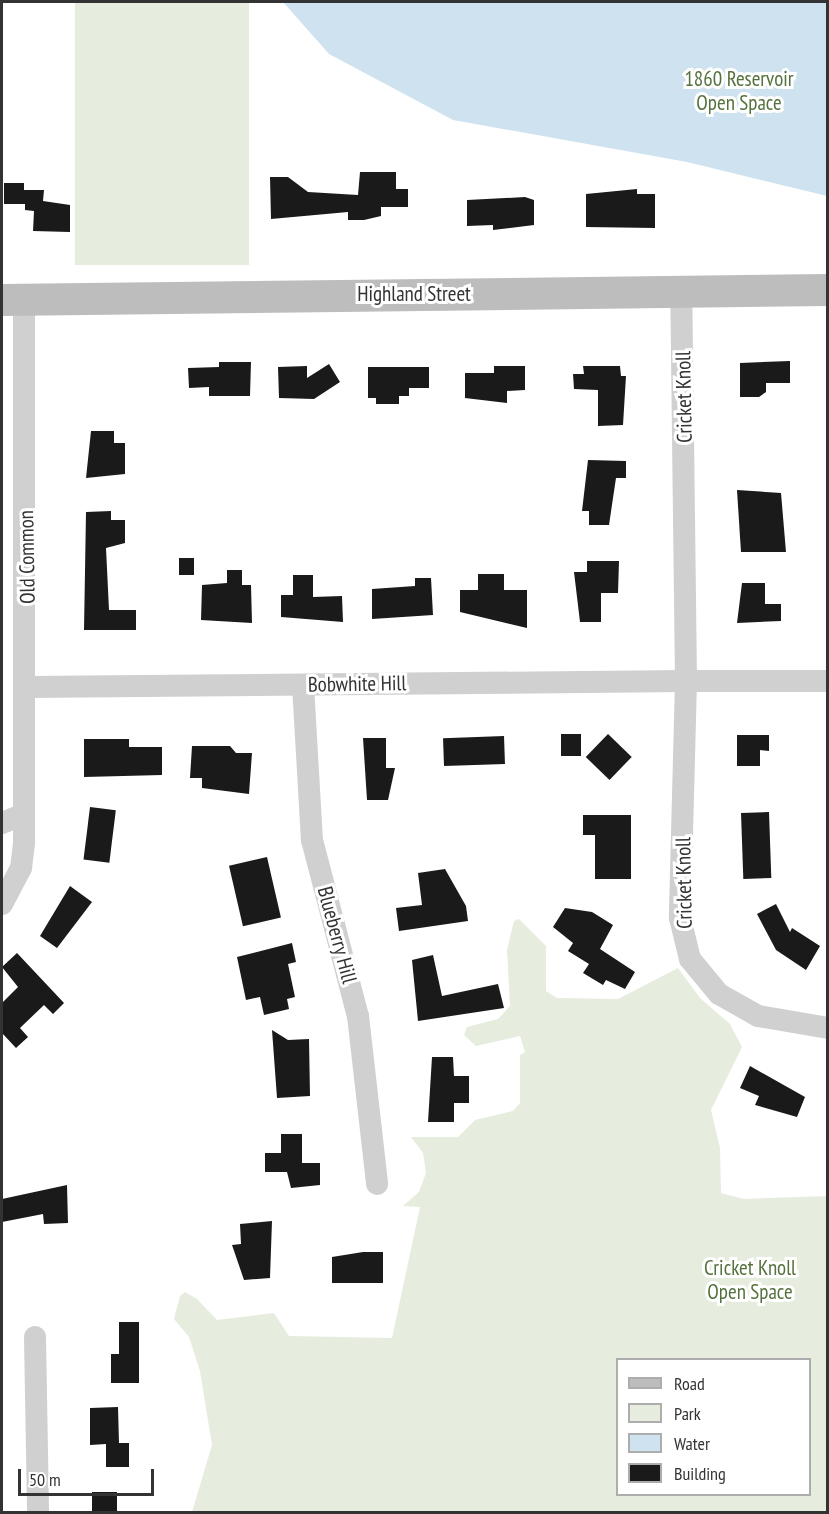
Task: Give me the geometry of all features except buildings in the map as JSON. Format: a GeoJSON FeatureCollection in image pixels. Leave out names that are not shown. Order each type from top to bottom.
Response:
{"type":"FeatureCollection","features":[{"type":"Feature","properties":{"kind":"main road","name":"Highland Street"},"geometry":{"type":"LineString","coordinates":[[13,300],[828,290]]}},
{"type":"Feature","properties":{"kind":"street","name":"Cricket Knoll"},"geometry":{"type":"LineString","coordinates":[[681,293],[686,681],[680,918],[690,959],[719,994],[758,1016],[828,1029]]}},
{"type":"Feature","properties":{"kind":"street","name":"Old Common"},"geometry":{"type":"LineString","coordinates":[[2,904],[21,868],[12,819],[28,687],[13,300]]}},
{"type":"Feature","properties":{"kind":"street"},"geometry":{"type":"LineString","coordinates":[[686,681],[828,681]]}},
{"type":"Feature","properties":{"kind":"street","name":"Bobwhite Hill"},"geometry":{"type":"LineString","coordinates":[[28,687],[686,681]]}},
{"type":"Feature","properties":{"kind":"street","name":"Blueberry Hill"},"geometry":{"type":"LineString","coordinates":[[303,685],[312,840],[358,1016],[377,1184]]}},
{"type":"Feature","properties":{"kind":"street"},"geometry":{"type":"LineString","coordinates":[[35,1337],[38,1512]]}},
{"type":"Feature","properties":{"kind":"green space"},"geometry":{"type":"Polygon","coordinates":[[[75,2],[249,2],[249,265],[75,265],[75,2]]]}},
{"type":"Feature","properties":{"kind":"green space","name":"Cricket Knoll Open Space"},"geometry":{"type":"Polygon","coordinates":[[[519,919],[546,946],[546,991],[557,998],[618,999],[678,968],[700,998],[730,1024],[742,1047],[711,1110],[720,1148],[721,1193],[744,1199],[827,1196],[827,1512],[192,1512],[212,1445],[200,1371],[189,1337],[174,1319],[180,1296],[185,1292],[197,1299],[217,1320],[274,1313],[289,1336],[392,1338],[420,1207],[403,1206],[419,1192],[426,1173],[423,1153],[411,1137],[458,1137],[475,1120],[513,1111],[520,1103],[520,1055],[525,1052],[520,1036],[476,1046],[464,1035],[467,1027],[498,1019],[510,1006],[507,950],[514,921],[519,919]]]}},
{"type":"Feature","properties":{"kind":"water","name":"1860 Reservoir Open Space"},"geometry":{"type":"Polygon","coordinates":[[[283,2],[827,2],[827,196],[687,162],[453,120],[329,54],[283,2]]]}}]}
